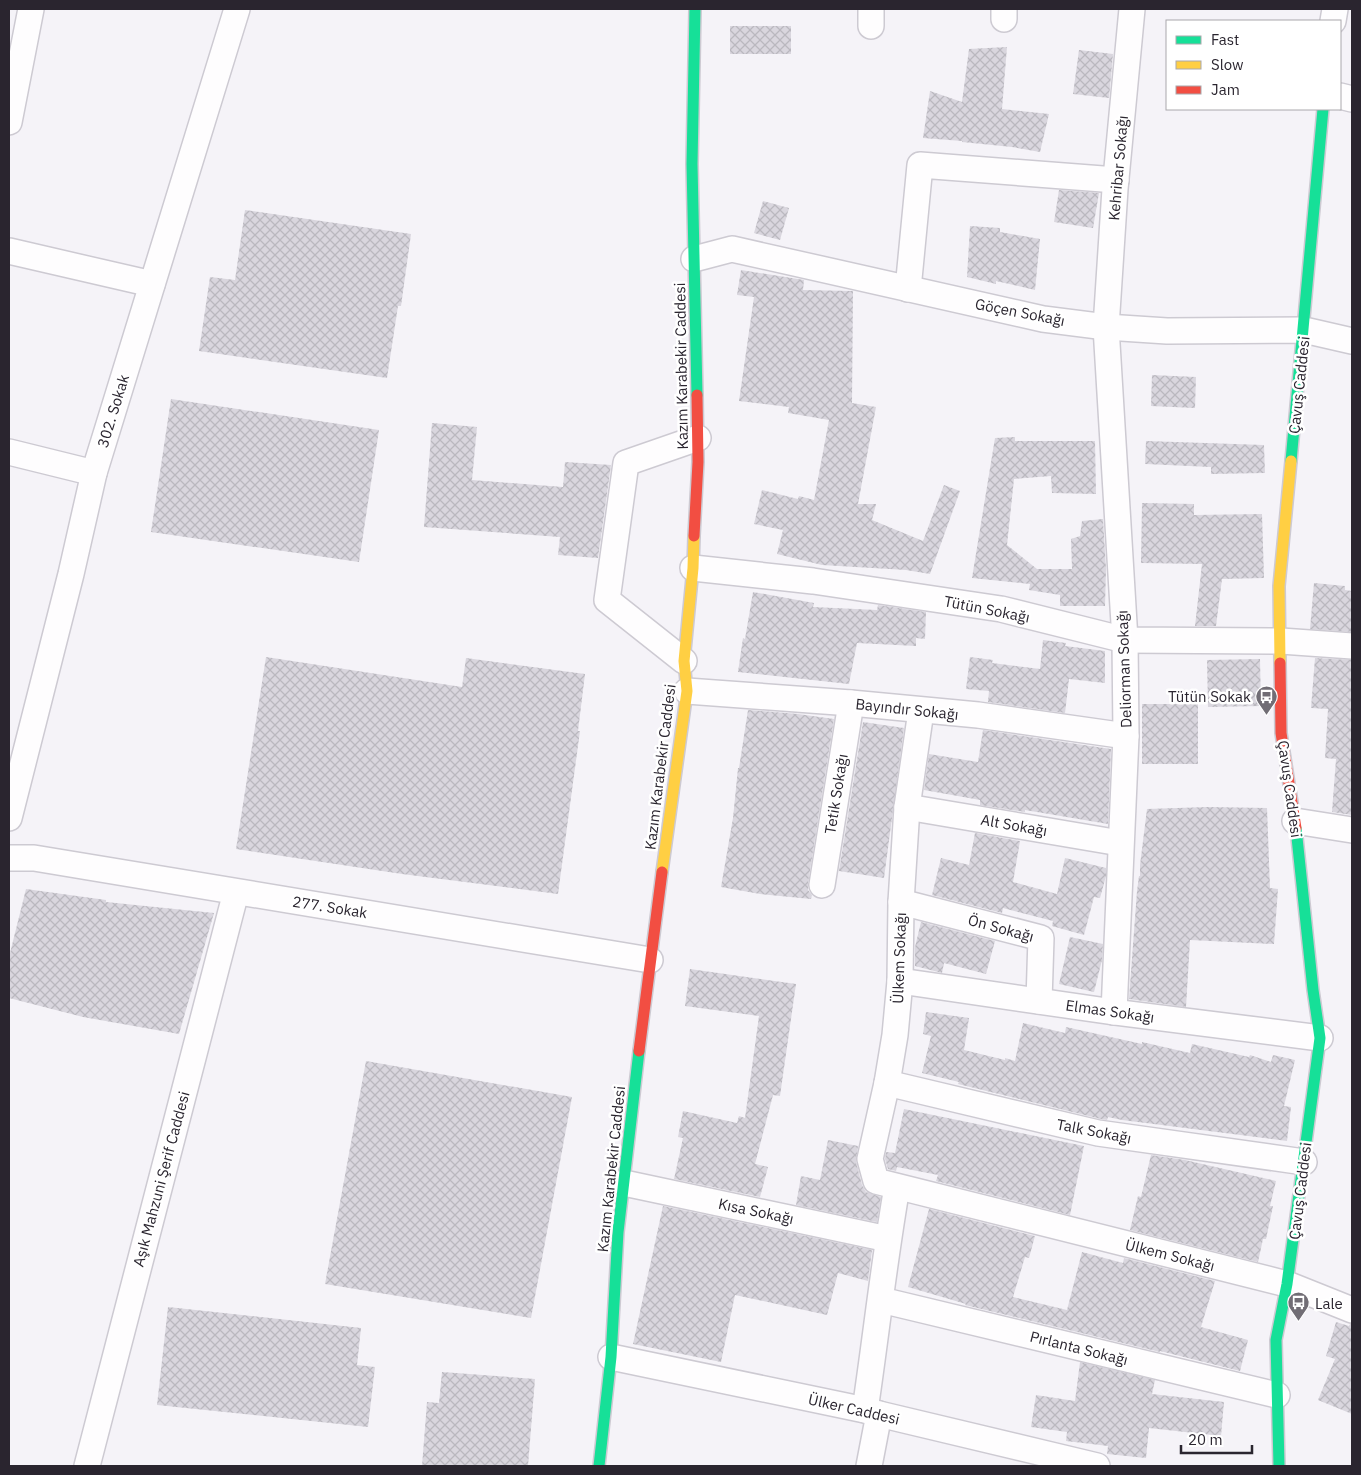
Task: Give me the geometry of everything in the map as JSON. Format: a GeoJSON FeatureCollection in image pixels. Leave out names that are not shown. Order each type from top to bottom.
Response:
{"type":"FeatureCollection","features":[{"type":"Feature","properties":{"kind":"main road","name":"Kazım Karabekir Caddesi"},"geometry":{"type":"LineString","coordinates":[[599,1466],[611,1357],[618,1232],[650,960],[688,691],[684,661],[694,568],[698,462],[692,164],[694,9]]}},
{"type":"Feature","properties":{"kind":"main road","name":"Çavuş Caddesi"},"geometry":{"type":"LineString","coordinates":[[1279,1466],[1276,1340],[1287,1284],[1320,1038],[1295,821],[1282,733],[1279,586],[1323,110]]}},
{"type":"Feature","properties":{"kind":"street"},"geometry":{"type":"LineString","coordinates":[[9,122],[31,9]]}},
{"type":"Feature","properties":{"kind":"street","name":"302. Sokak"},"geometry":{"type":"LineString","coordinates":[[9,818],[71,574],[94,473],[237,9]]}},
{"type":"Feature","properties":{"kind":"street","name":"Kehribar Sokağı"},"geometry":{"type":"LineString","coordinates":[[1106,327],[1116,180],[1132,9]]}},
{"type":"Feature","properties":{"kind":"street"},"geometry":{"type":"LineString","coordinates":[[908,289],[920,165],[1116,180]]}},
{"type":"Feature","properties":{"kind":"street","name":"Göçen Sokağı"},"geometry":{"type":"LineString","coordinates":[[694,259],[732,249],[1043,319],[1106,327],[1167,331],[1304,330],[1352,341]]}},
{"type":"Feature","properties":{"kind":"street"},"geometry":{"type":"LineString","coordinates":[[9,251],[152,284]]}},
{"type":"Feature","properties":{"kind":"street","name":"Deliorman Sokağı"},"geometry":{"type":"LineString","coordinates":[[1106,327],[1125,640],[1126,736],[1114,1012]]}},
{"type":"Feature","properties":{"kind":"street"},"geometry":{"type":"LineString","coordinates":[[684,661],[606,600],[626,464],[698,438]]}},
{"type":"Feature","properties":{"kind":"street"},"geometry":{"type":"LineString","coordinates":[[9,452],[94,473]]}},
{"type":"Feature","properties":{"kind":"street","name":"Tütün Sokağı"},"geometry":{"type":"LineString","coordinates":[[694,568],[813,581],[1000,609],[1125,640],[1281,641],[1352,646]]}},
{"type":"Feature","properties":{"kind":"street","name":"Bayındır Sokağı"},"geometry":{"type":"LineString","coordinates":[[688,691],[978,715],[1126,736]]}},
{"type":"Feature","properties":{"kind":"street","name":"Tetik Sokağı"},"geometry":{"type":"LineString","coordinates":[[822,886],[851,703]]}},
{"type":"Feature","properties":{"kind":"street","name":"Ülkem Sokağı"},"geometry":{"type":"LineString","coordinates":[[921,711],[907,806],[901,902],[900,981],[895,1035],[887,1083],[870,1159],[876,1181],[1287,1284],[1352,1310]]}},
{"type":"Feature","properties":{"kind":"street","name":"Alt Sokağı"},"geometry":{"type":"LineString","coordinates":[[907,806],[1120,844]]}},
{"type":"Feature","properties":{"kind":"street"},"geometry":{"type":"LineString","coordinates":[[1295,821],[1352,830]]}},
{"type":"Feature","properties":{"kind":"street","name":"277. Sokak"},"geometry":{"type":"LineString","coordinates":[[9,858],[34,858],[650,960]]}},
{"type":"Feature","properties":{"kind":"street","name":"Aşık Mahzuni Şerif Caddesi"},"geometry":{"type":"LineString","coordinates":[[86,1466],[236,892]]}},
{"type":"Feature","properties":{"kind":"street","name":"Ön Sokağı"},"geometry":{"type":"LineString","coordinates":[[901,902],[1041,938],[1039,1001]]}},
{"type":"Feature","properties":{"kind":"street","name":"Elmas Sokağı"},"geometry":{"type":"LineString","coordinates":[[900,981],[1114,1012],[1320,1038]]}},
{"type":"Feature","properties":{"kind":"street","name":"Talk Sokağı"},"geometry":{"type":"LineString","coordinates":[[887,1083],[1098,1133],[1304,1162]]}},
{"type":"Feature","properties":{"kind":"street","name":"Kısa Sokağı"},"geometry":{"type":"LineString","coordinates":[[624,1182],[888,1239]]}},
{"type":"Feature","properties":{"kind":"street"},"geometry":{"type":"LineString","coordinates":[[869,1466],[881,1300],[888,1239],[897,1187]]}},
{"type":"Feature","properties":{"kind":"street","name":"Pırlanta Sokağı"},"geometry":{"type":"LineString","coordinates":[[881,1300],[1277,1396]]}},
{"type":"Feature","properties":{"kind":"street","name":"Ülker Caddesi"},"geometry":{"type":"LineString","coordinates":[[611,1357],[872,1412],[1023,1457],[1097,1466]]}},
{"type":"Feature","properties":{"kind":"building"},"geometry":{"type":"Polygon","coordinates":[[[730,26],[791,26],[791,54],[730,54],[730,26]]]}},
{"type":"Feature","properties":{"kind":"building"},"geometry":{"type":"Polygon","coordinates":[[[1007,47],[1002,109],[1049,114],[1040,152],[962,141],[923,138],[930,91],[962,102],[969,49],[1007,47]]]}},
{"type":"Feature","properties":{"kind":"building"},"geometry":{"type":"Polygon","coordinates":[[[1079,50],[1113,54],[1109,98],[1073,94],[1079,50]]]}},
{"type":"Feature","properties":{"kind":"building"},"geometry":{"type":"Polygon","coordinates":[[[1059,190],[1099,193],[1093,228],[1054,222],[1059,190]]]}},
{"type":"Feature","properties":{"kind":"building"},"geometry":{"type":"Polygon","coordinates":[[[763,201],[789,208],[780,240],[754,233],[763,201]]]}},
{"type":"Feature","properties":{"kind":"building"},"geometry":{"type":"Polygon","coordinates":[[[245,210],[411,234],[401,306],[398,306],[387,378],[199,351],[210,277],[235,280],[245,210]]]}},
{"type":"Feature","properties":{"kind":"building"},"geometry":{"type":"Polygon","coordinates":[[[970,226],[1000,228],[1000,232],[1040,239],[1035,290],[996,281],[996,284],[967,277],[970,226]]]}},
{"type":"Feature","properties":{"kind":"building"},"geometry":{"type":"Polygon","coordinates":[[[741,270],[804,280],[803,290],[853,291],[852,403],[876,407],[858,504],[876,504],[872,520],[923,541],[944,485],[960,491],[930,574],[906,570],[822,565],[777,554],[783,530],[754,524],[762,490],[798,499],[799,496],[814,500],[829,420],[788,413],[789,407],[739,401],[754,297],[737,295],[741,270]]]}},
{"type":"Feature","properties":{"kind":"building"},"geometry":{"type":"Polygon","coordinates":[[[1152,375],[1196,377],[1195,408],[1151,406],[1152,375]]]}},
{"type":"Feature","properties":{"kind":"building"},"geometry":{"type":"Polygon","coordinates":[[[171,399],[379,430],[359,562],[151,532],[171,399]]]}},
{"type":"Feature","properties":{"kind":"building"},"geometry":{"type":"Polygon","coordinates":[[[432,423],[477,427],[472,480],[563,487],[565,462],[611,465],[598,558],[558,555],[560,537],[424,527],[432,423]]]}},
{"type":"Feature","properties":{"kind":"building"},"geometry":{"type":"Polygon","coordinates":[[[1015,437],[1015,441],[1095,441],[1096,494],[1052,493],[1051,476],[1014,479],[1007,545],[1037,569],[1072,569],[1071,539],[1080,536],[1082,521],[1103,519],[1106,569],[1105,606],[1060,606],[1060,595],[1029,590],[1030,584],[972,578],[995,438],[1015,437]]]}},
{"type":"Feature","properties":{"kind":"building"},"geometry":{"type":"Polygon","coordinates":[[[1146,441],[1264,445],[1265,473],[1211,474],[1211,467],[1145,464],[1146,441]]]}},
{"type":"Feature","properties":{"kind":"building"},"geometry":{"type":"Polygon","coordinates":[[[1142,503],[1194,504],[1194,515],[1262,514],[1264,578],[1222,579],[1216,626],[1195,626],[1202,564],[1141,563],[1142,503]]]}},
{"type":"Feature","properties":{"kind":"building"},"geometry":{"type":"Polygon","coordinates":[[[1314,583],[1345,586],[1345,590],[1352,591],[1352,632],[1310,629],[1314,583]]]}},
{"type":"Feature","properties":{"kind":"building"},"geometry":{"type":"Polygon","coordinates":[[[753,592],[814,603],[813,607],[877,610],[878,605],[926,612],[925,639],[916,638],[916,646],[857,643],[849,684],[738,672],[753,592]]]}},
{"type":"Feature","properties":{"kind":"building"},"geometry":{"type":"Polygon","coordinates":[[[1043,640],[1066,643],[1065,646],[1105,651],[1105,683],[1069,679],[1065,713],[988,702],[989,691],[966,689],[970,657],[993,660],[992,663],[1040,669],[1043,640]]]}},
{"type":"Feature","properties":{"kind":"building"},"geometry":{"type":"Polygon","coordinates":[[[266,657],[462,687],[466,658],[585,674],[578,731],[580,731],[558,894],[402,874],[236,849],[266,657]]]}},
{"type":"Feature","properties":{"kind":"building"},"geometry":{"type":"Polygon","coordinates":[[[1315,658],[1352,660],[1352,815],[1332,812],[1336,759],[1325,758],[1328,709],[1311,708],[1315,658]]]}},
{"type":"Feature","properties":{"kind":"building"},"geometry":{"type":"Polygon","coordinates":[[[1260,659],[1261,706],[1208,707],[1207,660],[1260,659]]]}},
{"type":"Feature","properties":{"kind":"building"},"geometry":{"type":"Polygon","coordinates":[[[1142,704],[1198,704],[1198,764],[1142,764],[1142,704]]]}},
{"type":"Feature","properties":{"kind":"building"},"geometry":{"type":"Polygon","coordinates":[[[748,710],[834,719],[808,883],[808,890],[812,895],[811,899],[760,894],[721,887],[748,710]]]}},
{"type":"Feature","properties":{"kind":"building"},"geometry":{"type":"Polygon","coordinates":[[[863,722],[904,728],[884,878],[839,871],[863,722]]]}},
{"type":"Feature","properties":{"kind":"building"},"geometry":{"type":"Polygon","coordinates":[[[983,730],[1111,749],[1108,824],[1025,810],[1025,812],[980,805],[980,800],[924,790],[929,754],[978,762],[983,730]]]}},
{"type":"Feature","properties":{"kind":"building"},"geometry":{"type":"Polygon","coordinates":[[[1267,808],[1270,888],[1278,889],[1274,944],[1190,940],[1186,1007],[1129,999],[1137,891],[1147,809],[1267,808]]]}},
{"type":"Feature","properties":{"kind":"building"},"geometry":{"type":"Polygon","coordinates":[[[975,833],[1020,841],[1013,882],[1057,894],[1065,858],[1106,868],[1106,876],[1100,898],[1094,897],[1084,935],[1052,926],[1053,921],[1003,908],[1002,913],[932,895],[941,858],[969,865],[975,833]]]}},
{"type":"Feature","properties":{"kind":"building"},"geometry":{"type":"Polygon","coordinates":[[[26,889],[106,900],[106,902],[214,913],[179,1034],[83,1017],[9,998],[9,957],[26,889]]]}},
{"type":"Feature","properties":{"kind":"building"},"geometry":{"type":"Polygon","coordinates":[[[921,922],[995,941],[986,974],[944,963],[942,973],[915,966],[915,947],[921,922]]]}},
{"type":"Feature","properties":{"kind":"building"},"geometry":{"type":"Polygon","coordinates":[[[1070,937],[1103,944],[1102,960],[1094,992],[1059,984],[1070,937]]]}},
{"type":"Feature","properties":{"kind":"building"},"geometry":{"type":"Polygon","coordinates":[[[690,969],[796,984],[780,1096],[773,1095],[755,1164],[768,1167],[760,1197],[674,1179],[683,1138],[678,1137],[683,1111],[737,1123],[739,1116],[745,1118],[759,1016],[685,1006],[690,969]]]}},
{"type":"Feature","properties":{"kind":"building"},"geometry":{"type":"Polygon","coordinates":[[[926,1012],[969,1018],[964,1050],[1005,1060],[1005,1058],[1015,1061],[1023,1023],[1065,1033],[1066,1027],[1190,1053],[1192,1044],[1249,1057],[1250,1055],[1271,1062],[1273,1055],[1295,1060],[1284,1106],[1291,1107],[1287,1141],[1108,1117],[1107,1120],[1101,1119],[958,1084],[959,1082],[922,1073],[931,1036],[923,1034],[926,1012]]]}},
{"type":"Feature","properties":{"kind":"building"},"geometry":{"type":"Polygon","coordinates":[[[366,1061],[572,1097],[531,1318],[325,1284],[366,1061]]]}},
{"type":"Feature","properties":{"kind":"building"},"geometry":{"type":"Polygon","coordinates":[[[904,1109],[1084,1146],[1070,1215],[936,1181],[938,1175],[897,1167],[896,1171],[888,1169],[885,1159],[886,1152],[895,1153],[904,1109]]]}},
{"type":"Feature","properties":{"kind":"building"},"geometry":{"type":"Polygon","coordinates":[[[828,1140],[858,1146],[856,1162],[862,1185],[866,1192],[881,1197],[877,1222],[796,1205],[801,1176],[820,1180],[828,1140]]]}},
{"type":"Feature","properties":{"kind":"building"},"geometry":{"type":"Polygon","coordinates":[[[1151,1155],[1185,1160],[1276,1181],[1270,1206],[1273,1206],[1266,1239],[1263,1239],[1258,1262],[1130,1230],[1138,1196],[1141,1197],[1151,1155]]]}},
{"type":"Feature","properties":{"kind":"building"},"geometry":{"type":"Polygon","coordinates":[[[663,1206],[872,1250],[868,1281],[838,1273],[827,1315],[735,1295],[721,1362],[633,1344],[663,1206]]]}},
{"type":"Feature","properties":{"kind":"building"},"geometry":{"type":"Polygon","coordinates":[[[929,1209],[1035,1236],[1029,1258],[1025,1257],[1013,1297],[1067,1310],[1082,1252],[1123,1263],[1124,1258],[1215,1281],[1201,1327],[1248,1340],[1240,1371],[965,1305],[908,1287],[929,1209]]]}},
{"type":"Feature","properties":{"kind":"building"},"geometry":{"type":"Polygon","coordinates":[[[168,1307],[361,1328],[357,1365],[375,1367],[368,1427],[157,1405],[168,1307]]]}},
{"type":"Feature","properties":{"kind":"building"},"geometry":{"type":"Polygon","coordinates":[[[1336,1322],[1349,1326],[1352,1324],[1352,1414],[1318,1400],[1335,1359],[1326,1356],[1336,1322]]]}},
{"type":"Feature","properties":{"kind":"building"},"geometry":{"type":"Polygon","coordinates":[[[1080,1362],[1155,1380],[1152,1394],[1224,1402],[1221,1436],[1149,1428],[1146,1458],[1107,1454],[1108,1446],[1066,1441],[1067,1432],[1031,1427],[1036,1395],[1075,1401],[1080,1362]]]}},
{"type":"Feature","properties":{"kind":"building"},"geometry":{"type":"Polygon","coordinates":[[[442,1372],[535,1379],[528,1466],[422,1466],[427,1402],[439,1403],[442,1372]]]}},
{"type":"Feature","properties":{"kind":"traffic: fast"},"geometry":{"type":"LineString","coordinates":[[695,9],[692,164],[697,395]]}},
{"type":"Feature","properties":{"kind":"traffic: fast"},"geometry":{"type":"LineString","coordinates":[[1291,461],[1323,110]]}},
{"type":"Feature","properties":{"kind":"traffic: fast"},"geometry":{"type":"LineString","coordinates":[[1279,1466],[1276,1340],[1287,1284],[1320,1038],[1313,990],[1296,828]]}},
{"type":"Feature","properties":{"kind":"traffic: fast"},"geometry":{"type":"LineString","coordinates":[[599,1466],[611,1357],[618,1232],[639,1051]]}},
{"type":"Feature","properties":{"kind":"traffic: slow"},"geometry":{"type":"LineString","coordinates":[[1280,663],[1279,586],[1291,461]]}},
{"type":"Feature","properties":{"kind":"traffic: slow"},"geometry":{"type":"LineString","coordinates":[[662,872],[687,691],[684,661],[693,568],[694,536]]}},
{"type":"Feature","properties":{"kind":"traffic: jam"},"geometry":{"type":"LineString","coordinates":[[694,536],[698,462],[697,395]]}},
{"type":"Feature","properties":{"kind":"traffic: jam"},"geometry":{"type":"LineString","coordinates":[[1280,663],[1281,733],[1296,828]]}},
{"type":"Feature","properties":{"kind":"traffic: jam"},"geometry":{"type":"LineString","coordinates":[[639,1051],[662,872]]}},
{"type":"Feature","properties":{"kind":"place","name":"Tütün Sokak"},"geometry":{"type":"Point","coordinates":[1267,715]}},
{"type":"Feature","properties":{"kind":"place","name":"Lale"},"geometry":{"type":"Point","coordinates":[1299,1322]}}]}
